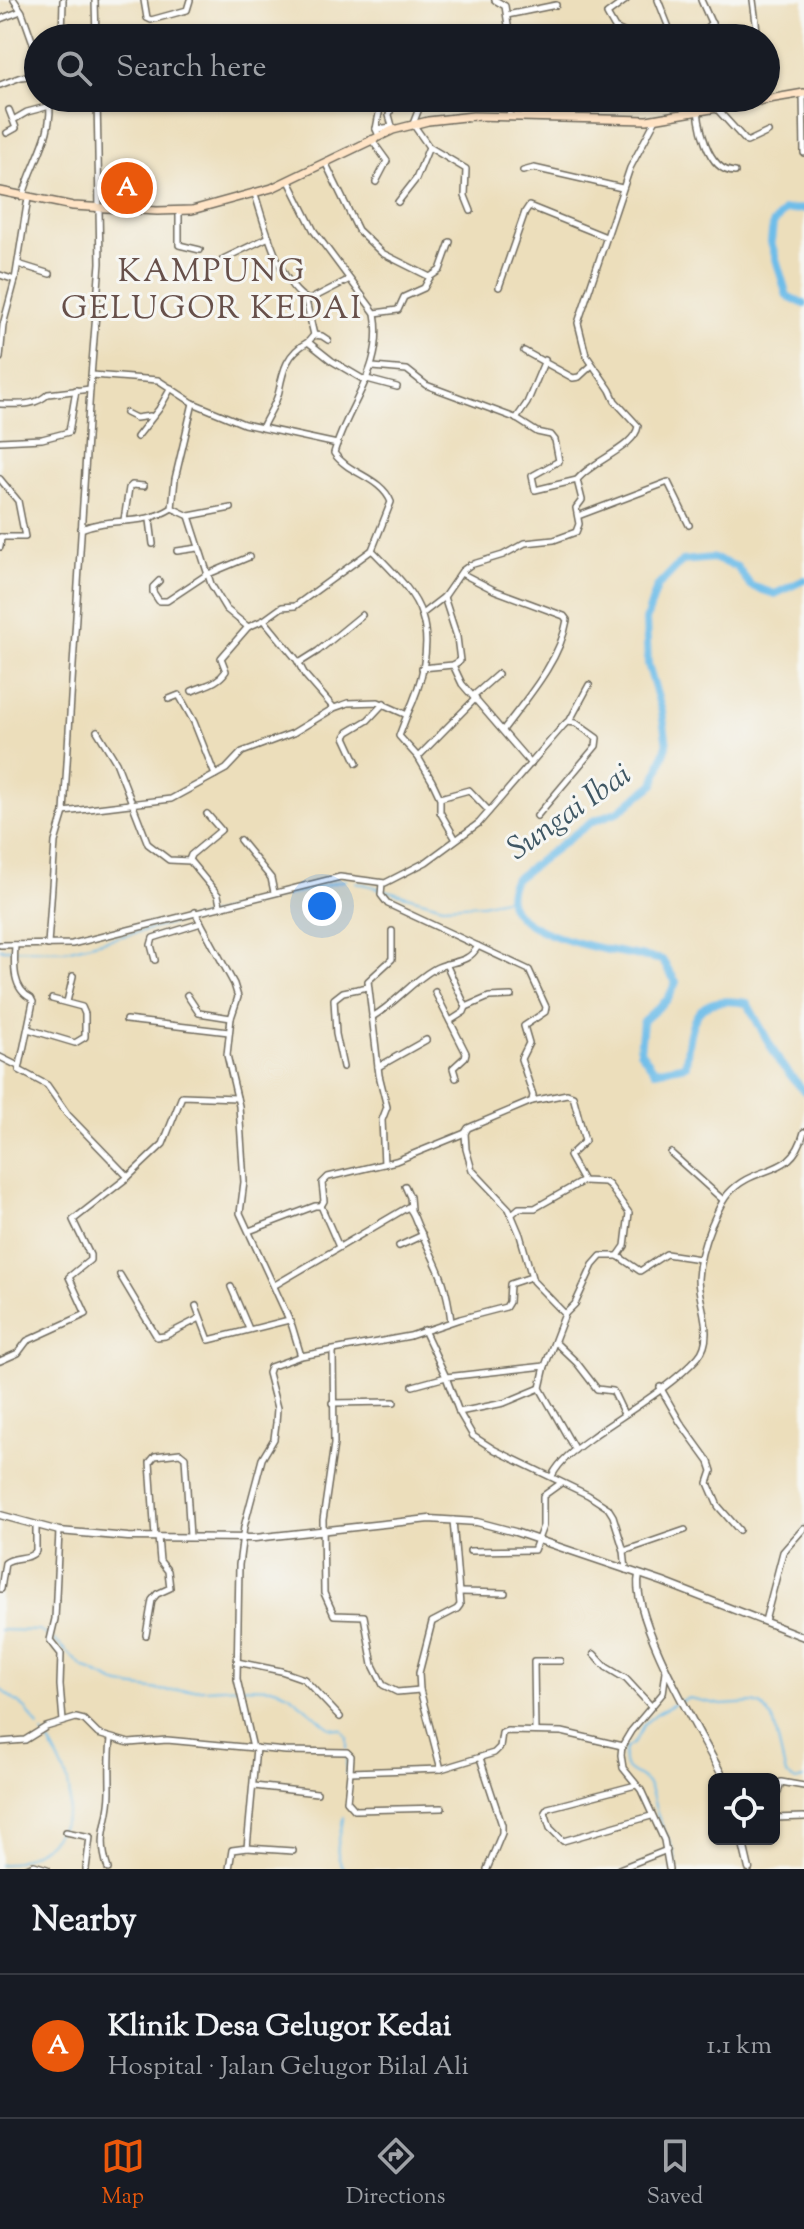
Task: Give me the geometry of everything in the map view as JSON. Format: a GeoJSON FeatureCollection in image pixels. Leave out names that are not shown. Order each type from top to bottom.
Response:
{"type":"FeatureCollection","features":[{"type":"Feature","properties":{"kind":"main road"},"geometry":{"type":"LineString","coordinates":[[780,96],[804,93]]}},
{"type":"Feature","properties":{"kind":"main road"},"geometry":{"type":"LineString","coordinates":[[0,191],[86,207],[179,211],[224,203],[289,181],[392,128],[473,116],[656,119],[693,112]]}},
{"type":"Feature","properties":{"kind":"street"},"geometry":{"type":"LineString","coordinates":[[14,0],[26,24]]}},
{"type":"Feature","properties":{"kind":"street"},"geometry":{"type":"LineString","coordinates":[[62,24],[63,0]]}},
{"type":"Feature","properties":{"kind":"street"},"geometry":{"type":"LineString","coordinates":[[95,0],[96,24]]}},
{"type":"Feature","properties":{"kind":"street"},"geometry":{"type":"LineString","coordinates":[[144,0],[147,18],[151,20],[187,10],[190,0]]}},
{"type":"Feature","properties":{"kind":"street"},"geometry":{"type":"LineString","coordinates":[[495,0],[505,6],[508,24]]}},
{"type":"Feature","properties":{"kind":"street"},"geometry":{"type":"LineString","coordinates":[[613,24],[607,14],[626,0]]}},
{"type":"Feature","properties":{"kind":"street"},"geometry":{"type":"LineString","coordinates":[[658,0],[667,24]]}},
{"type":"Feature","properties":{"kind":"street"},"geometry":{"type":"LineString","coordinates":[[701,0],[712,23]]}},
{"type":"Feature","properties":{"kind":"street"},"geometry":{"type":"LineString","coordinates":[[753,0],[756,24]]}},
{"type":"Feature","properties":{"kind":"street"},"geometry":{"type":"LineString","coordinates":[[507,15],[556,5]]}},
{"type":"Feature","properties":{"kind":"street"},"geometry":{"type":"LineString","coordinates":[[0,19],[21,11]]}},
{"type":"Feature","properties":{"kind":"street"},"geometry":{"type":"LineString","coordinates":[[0,85],[24,77]]}},
{"type":"Feature","properties":{"kind":"street"},"geometry":{"type":"LineString","coordinates":[[804,93],[804,153]]}},
{"type":"Feature","properties":{"kind":"street"},"geometry":{"type":"LineString","coordinates":[[7,133],[16,128],[9,110]]}},
{"type":"Feature","properties":{"kind":"street"},"geometry":{"type":"LineString","coordinates":[[15,119],[27,112]]}},
{"type":"Feature","properties":{"kind":"street"},"geometry":{"type":"LineString","coordinates":[[0,358],[1,332],[18,264],[31,169],[47,134],[49,112]]}},
{"type":"Feature","properties":{"kind":"street"},"geometry":{"type":"LineString","coordinates":[[0,441],[42,439],[69,432],[83,389],[92,375],[99,278],[97,112]]}},
{"type":"Feature","properties":{"kind":"street"},"geometry":{"type":"LineString","coordinates":[[376,182],[387,161],[375,135],[379,112]]}},
{"type":"Feature","properties":{"kind":"street"},"geometry":{"type":"LineString","coordinates":[[390,112],[392,128]]}},
{"type":"Feature","properties":{"kind":"street"},"geometry":{"type":"LineString","coordinates":[[418,112],[413,124],[429,147],[466,169],[465,199],[471,211]]}},
{"type":"Feature","properties":{"kind":"street"},"geometry":{"type":"LineString","coordinates":[[509,116],[510,112]]}},
{"type":"Feature","properties":{"kind":"street"},"geometry":{"type":"LineString","coordinates":[[698,112],[716,163],[725,171],[735,172]]}},
{"type":"Feature","properties":{"kind":"street"},"geometry":{"type":"LineString","coordinates":[[720,112],[747,142],[768,132]]}},
{"type":"Feature","properties":{"kind":"street"},"geometry":{"type":"LineString","coordinates":[[373,367],[407,370],[426,385],[516,419],[532,430],[551,435],[560,458],[557,463],[532,476],[535,490],[577,480],[584,471],[631,441],[638,426],[615,401],[582,348],[578,323],[622,188],[656,119]]}},
{"type":"Feature","properties":{"kind":"street"},"geometry":{"type":"LineString","coordinates":[[398,202],[416,179],[429,147]]}},
{"type":"Feature","properties":{"kind":"street"},"geometry":{"type":"LineString","coordinates":[[326,164],[358,230],[385,255],[430,277]]}},
{"type":"Feature","properties":{"kind":"street"},"geometry":{"type":"LineString","coordinates":[[523,171],[534,168],[622,188]]}},
{"type":"Feature","properties":{"kind":"street"},"geometry":{"type":"LineString","coordinates":[[192,691],[208,686],[223,676],[226,671],[221,658],[248,627],[282,607],[295,606],[372,550],[390,505],[390,497],[377,484],[336,457],[337,444],[373,367],[377,326],[375,313],[314,231],[289,181]]}},
{"type":"Feature","properties":{"kind":"street"},"geometry":{"type":"LineString","coordinates":[[255,194],[269,237],[290,284],[306,300],[314,335]]}},
{"type":"Feature","properties":{"kind":"street"},"geometry":{"type":"LineString","coordinates":[[499,287],[529,206],[606,237]]}},
{"type":"Feature","properties":{"kind":"street"},"geometry":{"type":"LineString","coordinates":[[179,211],[179,245],[200,250]]}},
{"type":"Feature","properties":{"kind":"street"},"geometry":{"type":"LineString","coordinates":[[223,259],[269,237]]}},
{"type":"Feature","properties":{"kind":"street"},"geometry":{"type":"LineString","coordinates":[[375,313],[398,310],[404,297],[424,288],[430,277],[440,270],[450,242]]}},
{"type":"Feature","properties":{"kind":"street"},"geometry":{"type":"LineString","coordinates":[[18,264],[50,274]]}},
{"type":"Feature","properties":{"kind":"street"},"geometry":{"type":"LineString","coordinates":[[0,275],[15,280]]}},
{"type":"Feature","properties":{"kind":"street"},"geometry":{"type":"LineString","coordinates":[[306,300],[348,280]]}},
{"type":"Feature","properties":{"kind":"street"},"geometry":{"type":"LineString","coordinates":[[314,335],[328,340]]}},
{"type":"Feature","properties":{"kind":"street"},"geometry":{"type":"LineString","coordinates":[[262,428],[278,396],[281,376],[292,355],[314,335]]}},
{"type":"Feature","properties":{"kind":"street"},"geometry":{"type":"LineString","coordinates":[[308,342],[332,361],[366,380],[397,387]]}},
{"type":"Feature","properties":{"kind":"street"},"geometry":{"type":"LineString","coordinates":[[524,351],[575,378],[592,365]]}},
{"type":"Feature","properties":{"kind":"street"},"geometry":{"type":"LineString","coordinates":[[516,419],[527,403],[545,360]]}},
{"type":"Feature","properties":{"kind":"street"},"geometry":{"type":"LineString","coordinates":[[92,375],[154,379],[193,403],[244,424],[337,444]]}},
{"type":"Feature","properties":{"kind":"street"},"geometry":{"type":"LineString","coordinates":[[137,437],[171,388]]}},
{"type":"Feature","properties":{"kind":"street"},"geometry":{"type":"LineString","coordinates":[[0,404],[35,403],[48,394],[83,389]]}},
{"type":"Feature","properties":{"kind":"street"},"geometry":{"type":"LineString","coordinates":[[48,945],[55,842],[64,812],[81,529],[83,389]]}},
{"type":"Feature","properties":{"kind":"street"},"geometry":{"type":"LineString","coordinates":[[172,508],[175,479],[193,403]]}},
{"type":"Feature","properties":{"kind":"street"},"geometry":{"type":"LineString","coordinates":[[126,413],[143,418],[154,414]]}},
{"type":"Feature","properties":{"kind":"street"},"geometry":{"type":"LineString","coordinates":[[0,479],[18,501],[25,537],[1,537],[0,547]]}},
{"type":"Feature","properties":{"kind":"street"},"geometry":{"type":"LineString","coordinates":[[422,614],[444,597],[470,565],[503,555],[525,543],[573,534],[578,529],[576,508],[582,500],[577,480]]}},
{"type":"Feature","properties":{"kind":"street"},"geometry":{"type":"LineString","coordinates":[[578,516],[668,482],[689,525]]}},
{"type":"Feature","properties":{"kind":"street"},"geometry":{"type":"LineString","coordinates":[[124,520],[129,488],[132,485],[144,486]]}},
{"type":"Feature","properties":{"kind":"street"},"geometry":{"type":"LineString","coordinates":[[81,529],[103,521],[150,520],[172,508]]}},
{"type":"Feature","properties":{"kind":"street"},"geometry":{"type":"LineString","coordinates":[[172,508],[189,516],[231,508]]}},
{"type":"Feature","properties":{"kind":"street"},"geometry":{"type":"LineString","coordinates":[[189,516],[206,575],[226,609],[248,627]]}},
{"type":"Feature","properties":{"kind":"street"},"geometry":{"type":"LineString","coordinates":[[150,520],[153,544]]}},
{"type":"Feature","properties":{"kind":"street"},"geometry":{"type":"LineString","coordinates":[[177,551],[198,548]]}},
{"type":"Feature","properties":{"kind":"street"},"geometry":{"type":"LineString","coordinates":[[372,550],[396,576],[422,614],[424,639],[418,693],[399,736],[418,757],[440,798],[440,812],[455,838]]}},
{"type":"Feature","properties":{"kind":"street"},"geometry":{"type":"LineString","coordinates":[[159,581],[152,590],[156,598],[163,602],[206,575],[249,557]]}},
{"type":"Feature","properties":{"kind":"street"},"geometry":{"type":"LineString","coordinates":[[461,573],[494,590],[564,616],[567,620],[559,646],[532,692],[503,730]]}},
{"type":"Feature","properties":{"kind":"street"},"geometry":{"type":"LineString","coordinates":[[422,668],[453,665],[460,661],[444,597]]}},
{"type":"Feature","properties":{"kind":"street"},"geometry":{"type":"LineString","coordinates":[[299,663],[362,615]]}},
{"type":"Feature","properties":{"kind":"street"},"geometry":{"type":"LineString","coordinates":[[264,620],[334,708]]}},
{"type":"Feature","properties":{"kind":"street"},"geometry":{"type":"LineString","coordinates":[[453,665],[459,680],[531,764]]}},
{"type":"Feature","properties":{"kind":"street"},"geometry":{"type":"LineString","coordinates":[[418,757],[498,674]]}},
{"type":"Feature","properties":{"kind":"street"},"geometry":{"type":"LineString","coordinates":[[155,960],[151,945],[153,938],[220,905],[340,877],[381,887],[426,862],[479,823],[569,722],[589,685]]}},
{"type":"Feature","properties":{"kind":"street"},"geometry":{"type":"LineString","coordinates":[[169,699],[179,695],[194,722],[215,775]]}},
{"type":"Feature","properties":{"kind":"street"},"geometry":{"type":"LineString","coordinates":[[64,812],[171,799],[226,769],[242,752],[289,735],[334,708],[365,700],[384,703],[407,715]]}},
{"type":"Feature","properties":{"kind":"street"},"geometry":{"type":"LineString","coordinates":[[357,763],[345,737],[384,703]]}},
{"type":"Feature","properties":{"kind":"street"},"geometry":{"type":"LineString","coordinates":[[537,816],[597,742],[597,738],[582,726],[569,722]]}},
{"type":"Feature","properties":{"kind":"street"},"geometry":{"type":"LineString","coordinates":[[97,731],[116,762],[131,805],[151,846],[171,861],[189,860]]}},
{"type":"Feature","properties":{"kind":"street"},"geometry":{"type":"LineString","coordinates":[[440,798],[469,790],[489,811]]}},
{"type":"Feature","properties":{"kind":"street"},"geometry":{"type":"LineString","coordinates":[[189,860],[221,830],[207,814]]}},
{"type":"Feature","properties":{"kind":"street"},"geometry":{"type":"LineString","coordinates":[[240,840],[271,878],[274,892]]}},
{"type":"Feature","properties":{"kind":"street"},"geometry":{"type":"LineString","coordinates":[[189,860],[218,895],[220,905]]}},
{"type":"Feature","properties":{"kind":"street"},"geometry":{"type":"LineString","coordinates":[[381,887],[388,904],[529,970],[546,1007],[545,1012],[524,1026],[529,1045],[521,1059],[533,1095],[532,1101]]}},
{"type":"Feature","properties":{"kind":"street"},"geometry":{"type":"LineString","coordinates":[[0,945],[72,944],[198,917]]}},
{"type":"Feature","properties":{"kind":"street"},"geometry":{"type":"LineString","coordinates":[[198,917],[238,997],[231,1018],[227,1055],[237,1098],[244,1182],[240,1210],[275,1285],[301,1356]]}},
{"type":"Feature","properties":{"kind":"street"},"geometry":{"type":"LineString","coordinates":[[384,1164],[382,1120],[387,1107],[378,1067],[368,987],[370,976],[392,959],[392,931]]}},
{"type":"Feature","properties":{"kind":"street"},"geometry":{"type":"LineString","coordinates":[[15,945],[19,988],[33,1002],[18,1066]]}},
{"type":"Feature","properties":{"kind":"street"},"geometry":{"type":"LineString","coordinates":[[372,1017],[424,975],[446,964],[468,959],[478,946]]}},
{"type":"Feature","properties":{"kind":"street"},"geometry":{"type":"LineString","coordinates":[[446,964],[466,1007]]}},
{"type":"Feature","properties":{"kind":"street"},"geometry":{"type":"LineString","coordinates":[[67,1002],[73,976]]}},
{"type":"Feature","properties":{"kind":"street"},"geometry":{"type":"LineString","coordinates":[[343,1067],[336,1034],[334,999],[343,992],[368,987]]}},
{"type":"Feature","properties":{"kind":"street"},"geometry":{"type":"LineString","coordinates":[[435,992],[466,1053],[453,1068],[456,1078]]}},
{"type":"Feature","properties":{"kind":"street"},"geometry":{"type":"LineString","coordinates":[[187,995],[199,1013],[231,1018]]}},
{"type":"Feature","properties":{"kind":"street"},"geometry":{"type":"LineString","coordinates":[[450,1021],[464,1012],[466,1007],[489,997],[511,996]]}},
{"type":"Feature","properties":{"kind":"street"},"geometry":{"type":"LineString","coordinates":[[28,1029],[79,1043],[86,1034],[84,1011],[80,1006],[52,999]]}},
{"type":"Feature","properties":{"kind":"street"},"geometry":{"type":"LineString","coordinates":[[126,1020],[229,1032]]}},
{"type":"Feature","properties":{"kind":"street"},"geometry":{"type":"LineString","coordinates":[[378,1067],[426,1040]]}},
{"type":"Feature","properties":{"kind":"street"},"geometry":{"type":"LineString","coordinates":[[0,1057],[47,1085],[68,1115],[128,1177]]}},
{"type":"Feature","properties":{"kind":"street"},"geometry":{"type":"LineString","coordinates":[[565,1314],[538,1289],[531,1277],[511,1215],[501,1199],[472,1170],[465,1133],[468,1128],[532,1101],[567,1094],[573,1096],[585,1141],[569,1156],[583,1181]]}},
{"type":"Feature","properties":{"kind":"street"},"geometry":{"type":"LineString","coordinates":[[0,1361],[18,1353],[27,1341],[86,1314],[69,1277],[90,1260],[90,1255],[73,1220],[128,1177],[163,1144],[182,1096],[237,1098]]}},
{"type":"Feature","properties":{"kind":"street"},"geometry":{"type":"LineString","coordinates":[[552,1476],[575,1450],[698,1357],[704,1347],[705,1330],[698,1288],[700,1259],[723,1200],[746,1178],[791,1159],[798,1150],[804,1132]]}},
{"type":"Feature","properties":{"kind":"street"},"geometry":{"type":"LineString","coordinates":[[321,1206],[324,1201],[322,1183],[326,1178],[384,1164],[465,1133]]}},
{"type":"Feature","properties":{"kind":"street"},"geometry":{"type":"LineString","coordinates":[[671,1153],[723,1200]]}},
{"type":"Feature","properties":{"kind":"street"},"geometry":{"type":"LineString","coordinates":[[511,1215],[519,1208],[535,1208],[583,1181],[605,1182],[628,1209],[625,1246],[618,1256]]}},
{"type":"Feature","properties":{"kind":"street"},"geometry":{"type":"LineString","coordinates":[[405,1186],[411,1209],[442,1275],[451,1321]]}},
{"type":"Feature","properties":{"kind":"street"},"geometry":{"type":"LineString","coordinates":[[249,1231],[321,1206]]}},
{"type":"Feature","properties":{"kind":"street"},"geometry":{"type":"LineString","coordinates":[[321,1206],[339,1247]]}},
{"type":"Feature","properties":{"kind":"street"},"geometry":{"type":"LineString","coordinates":[[275,1285],[405,1208],[411,1209]]}},
{"type":"Feature","properties":{"kind":"street"},"geometry":{"type":"LineString","coordinates":[[399,1246],[423,1235]]}},
{"type":"Feature","properties":{"kind":"street"},"geometry":{"type":"LineString","coordinates":[[575,1450],[540,1388],[565,1314],[575,1304],[595,1261],[604,1255],[618,1256],[640,1271],[666,1254],[700,1259]]}},
{"type":"Feature","properties":{"kind":"street"},"geometry":{"type":"LineString","coordinates":[[120,1275],[157,1337],[200,1318]]}},
{"type":"Feature","properties":{"kind":"street"},"geometry":{"type":"LineString","coordinates":[[247,1848],[254,1786],[254,1748],[237,1679],[242,1538],[260,1467],[274,1439],[277,1412],[269,1370],[274,1365],[301,1356],[410,1336],[451,1321],[506,1307],[510,1284],[531,1277]]}},
{"type":"Feature","properties":{"kind":"street"},"geometry":{"type":"LineString","coordinates":[[231,1287],[249,1329]]}},
{"type":"Feature","properties":{"kind":"street"},"geometry":{"type":"LineString","coordinates":[[196,1306],[209,1340],[289,1320]]}},
{"type":"Feature","properties":{"kind":"street"},"geometry":{"type":"LineString","coordinates":[[424,1330],[459,1412],[477,1439],[608,1508],[616,1523],[626,1570]]}},
{"type":"Feature","properties":{"kind":"street"},"geometry":{"type":"LineString","coordinates":[[555,1342],[577,1363],[597,1389],[613,1391],[624,1414]]}},
{"type":"Feature","properties":{"kind":"street"},"geometry":{"type":"LineString","coordinates":[[333,1352],[334,1444],[323,1532],[323,1585],[330,1612],[337,1616],[364,1616],[373,1665],[383,1685],[397,1692],[420,1690]]}},
{"type":"Feature","properties":{"kind":"street"},"geometry":{"type":"LineString","coordinates":[[413,1386],[446,1377],[545,1366]]}},
{"type":"Feature","properties":{"kind":"street"},"geometry":{"type":"LineString","coordinates":[[660,1387],[709,1462],[712,1471],[708,1483],[718,1506],[739,1530]]}},
{"type":"Feature","properties":{"kind":"street"},"geometry":{"type":"LineString","coordinates":[[459,1412],[504,1403],[540,1388]]}},
{"type":"Feature","properties":{"kind":"street"},"geometry":{"type":"LineString","coordinates":[[332,1403],[394,1402]]}},
{"type":"Feature","properties":{"kind":"street"},"geometry":{"type":"LineString","coordinates":[[146,1635],[152,1600],[170,1588],[168,1571],[160,1561],[156,1537],[150,1462],[155,1456],[184,1454],[190,1537]]}},
{"type":"Feature","properties":{"kind":"street"},"geometry":{"type":"LineString","coordinates":[[470,1551],[530,1551],[535,1548],[543,1524],[543,1496],[561,1483]]}},
{"type":"Feature","properties":{"kind":"street"},"geometry":{"type":"LineString","coordinates":[[0,1515],[59,1531],[242,1538],[453,1519],[484,1524],[538,1540],[804,1637]]}},
{"type":"Feature","properties":{"kind":"street"},"geometry":{"type":"LineString","coordinates":[[441,1769],[420,1690],[419,1673],[430,1626],[435,1620],[459,1608],[453,1519]]}},
{"type":"Feature","properties":{"kind":"street"},"geometry":{"type":"LineString","coordinates":[[1,1589],[5,1563],[12,1558],[31,1556],[36,1551],[36,1526]]}},
{"type":"Feature","properties":{"kind":"street"},"geometry":{"type":"LineString","coordinates":[[765,1621],[783,1552],[804,1528]]}},
{"type":"Feature","properties":{"kind":"street"},"geometry":{"type":"LineString","coordinates":[[624,1551],[685,1530]]}},
{"type":"Feature","properties":{"kind":"street"},"geometry":{"type":"LineString","coordinates":[[59,1531],[55,1619],[50,1640],[61,1654],[63,1721]]}},
{"type":"Feature","properties":{"kind":"street"},"geometry":{"type":"LineString","coordinates":[[639,1575],[642,1605],[666,1670],[721,1773]]}},
{"type":"Feature","properties":{"kind":"street"},"geometry":{"type":"LineString","coordinates":[[460,1592],[505,1593]]}},
{"type":"Feature","properties":{"kind":"street"},"geometry":{"type":"LineString","coordinates":[[594,1654],[606,1667],[626,1679],[651,1706]]}},
{"type":"Feature","properties":{"kind":"street"},"geometry":{"type":"LineString","coordinates":[[535,1731],[534,1661],[560,1661]]}},
{"type":"Feature","properties":{"kind":"street"},"geometry":{"type":"LineString","coordinates":[[237,1662],[304,1679],[340,1717]]}},
{"type":"Feature","properties":{"kind":"street"},"geometry":{"type":"LineString","coordinates":[[666,1670],[664,1690],[639,1718],[622,1746],[623,1768],[636,1785],[667,1850],[669,1869]]}},
{"type":"Feature","properties":{"kind":"street"},"geometry":{"type":"LineString","coordinates":[[0,1742],[25,1740],[63,1721],[82,1719],[98,1734],[129,1743],[167,1740],[347,1752],[350,1772],[347,1801],[355,1810],[442,1808]]}},
{"type":"Feature","properties":{"kind":"street"},"geometry":{"type":"LineString","coordinates":[[350,1772],[441,1769],[499,1749],[504,1732],[569,1733],[622,1746]]}},
{"type":"Feature","properties":{"kind":"street"},"geometry":{"type":"LineString","coordinates":[[108,1869],[102,1837],[110,1795],[108,1769],[111,1739]]}},
{"type":"Feature","properties":{"kind":"street"},"geometry":{"type":"LineString","coordinates":[[480,1758],[502,1829],[487,1869]]}},
{"type":"Feature","properties":{"kind":"street"},"geometry":{"type":"LineString","coordinates":[[780,1785],[781,1782],[804,1786]]}},
{"type":"Feature","properties":{"kind":"street"},"geometry":{"type":"LineString","coordinates":[[636,1785],[548,1808],[545,1812],[546,1822],[563,1841],[651,1816]]}},
{"type":"Feature","properties":{"kind":"street"},"geometry":{"type":"LineString","coordinates":[[254,1786],[317,1793]]}},
{"type":"Feature","properties":{"kind":"street"},"geometry":{"type":"LineString","coordinates":[[780,1818],[804,1817]]}},
{"type":"Feature","properties":{"kind":"street"},"geometry":{"type":"LineString","coordinates":[[66,1832],[90,1837],[86,1869]]}},
{"type":"Feature","properties":{"kind":"street"},"geometry":{"type":"LineString","coordinates":[[743,1845],[749,1869]]}},
{"type":"Feature","properties":{"kind":"street"},"geometry":{"type":"LineString","coordinates":[[229,1869],[232,1850],[293,1851]]}},
{"type":"Feature","properties":{"kind":"street"},"geometry":{"type":"LineString","coordinates":[[619,1869],[667,1850]]}},
{"type":"Feature","properties":{"kind":"street"},"geometry":{"type":"LineString","coordinates":[[27,1868],[34,1865],[47,1869]]}},
{"type":"Feature","properties":{"kind":"waterway","name":"Sungai Ibai"},"geometry":{"type":"LineString","coordinates":[[804,209],[785,210],[773,224],[771,242],[787,296],[804,304]]}},
{"type":"Feature","properties":{"kind":"waterway","name":"Sungai Ibai"},"geometry":{"type":"LineString","coordinates":[[804,580],[775,594],[751,586],[737,567],[713,558],[682,561],[657,587],[646,620],[648,664],[662,712],[667,745],[654,784],[619,811],[591,822],[514,880],[510,900],[519,916],[538,929],[592,947],[662,960],[676,982],[668,999],[643,1021],[640,1051],[655,1071],[686,1065],[693,1023],[705,1007],[716,1002],[747,1003],[780,1063],[804,1091]]}},
{"type":"Feature","properties":{"kind":"waterway"},"geometry":{"type":"LineString","coordinates":[[201,917],[346,880]]}},
{"type":"Feature","properties":{"kind":"waterway"},"geometry":{"type":"LineString","coordinates":[[356,882],[443,906],[482,904],[508,898]]}},
{"type":"Feature","properties":{"kind":"waterway"},"geometry":{"type":"LineString","coordinates":[[0,949],[66,950],[195,918]]}},
{"type":"Feature","properties":{"kind":"waterway"},"geometry":{"type":"LineString","coordinates":[[0,1630],[39,1631],[48,1636]]}},
{"type":"Feature","properties":{"kind":"waterway"},"geometry":{"type":"LineString","coordinates":[[54,1640],[83,1667],[120,1685],[168,1691],[275,1688],[290,1695],[330,1728],[342,1730],[347,1737],[347,1749]]}},
{"type":"Feature","properties":{"kind":"waterway"},"geometry":{"type":"LineString","coordinates":[[0,1689],[26,1709],[38,1727]]}},
{"type":"Feature","properties":{"kind":"waterway"},"geometry":{"type":"LineString","coordinates":[[676,1869],[649,1786],[627,1769],[624,1758],[625,1749],[634,1743],[644,1724],[656,1714],[689,1698],[722,1705],[754,1703],[762,1706],[773,1719],[786,1775],[796,1781],[804,1779]]}},
{"type":"Feature","properties":{"kind":"waterway"},"geometry":{"type":"LineString","coordinates":[[0,1865],[39,1850],[50,1841],[66,1818],[68,1783],[42,1733]]}},
{"type":"Feature","properties":{"kind":"waterway"},"geometry":{"type":"LineString","coordinates":[[346,1774],[347,1756]]}},
{"type":"Feature","properties":{"kind":"waterway"},"geometry":{"type":"LineString","coordinates":[[343,1817],[338,1857],[345,1869]]}},
{"type":"Feature","properties":{"kind":"place","name":"Klinik Desa Gelugor Kedai"},"geometry":{"type":"Point","coordinates":[127,188]}},
{"type":"Feature","properties":{"kind":"district","name":"KAMPUNG GELUGOR KEDAI"},"geometry":{"type":"Point","coordinates":[212,292]}}]}
